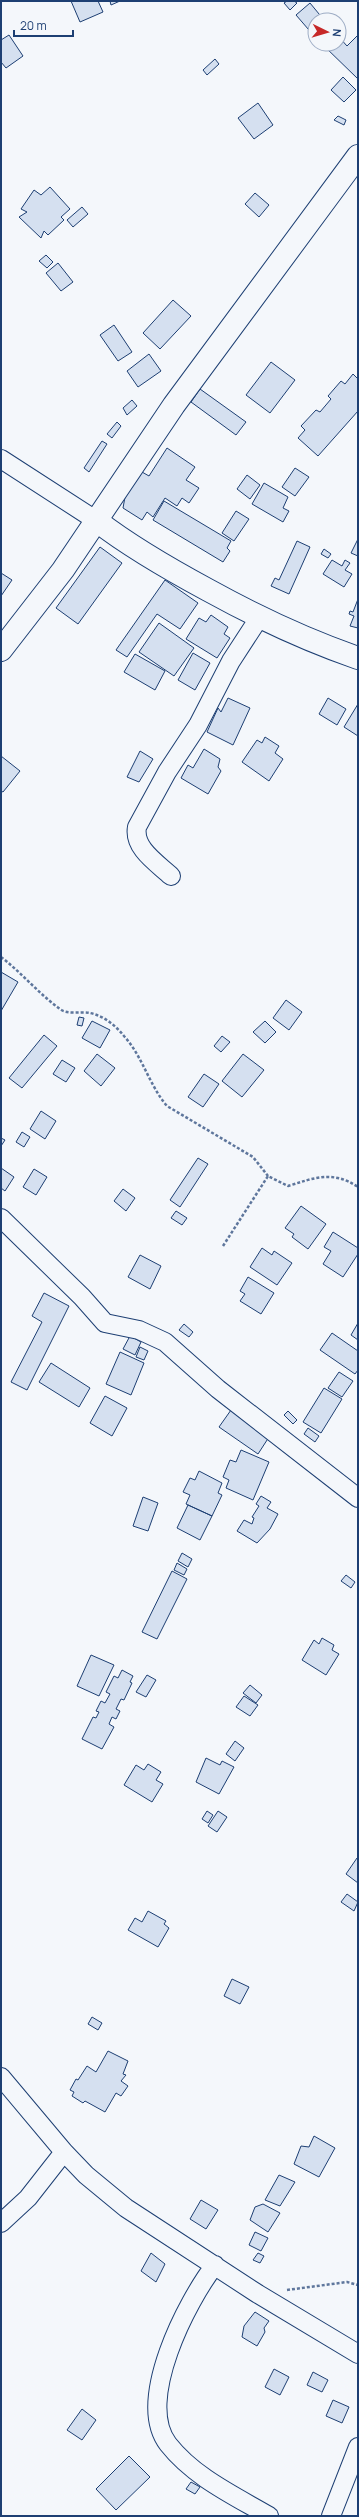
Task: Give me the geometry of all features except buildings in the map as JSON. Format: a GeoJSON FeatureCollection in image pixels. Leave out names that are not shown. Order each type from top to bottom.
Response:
{"type":"FeatureCollection","features":[{"type":"Feature","properties":{"kind":"street"},"geometry":{"type":"LineString","coordinates":[[1,650],[63,570],[174,405],[358,156]]}},
{"type":"Feature","properties":{"kind":"street"},"geometry":{"type":"LineString","coordinates":[[1,459],[97,521],[173,573],[259,618],[316,644],[358,658]]}},
{"type":"Feature","properties":{"kind":"street"},"geometry":{"type":"LineString","coordinates":[[171,876],[140,847],[136,838],[138,825],[167,772],[198,725],[231,661],[259,618]]}},
{"type":"Feature","properties":{"kind":"street"},"geometry":{"type":"LineString","coordinates":[[1,1218],[82,1297],[105,1323],[139,1330],[165,1342],[218,1389],[358,1498]]}},
{"type":"Feature","properties":{"kind":"street"},"geometry":{"type":"LineString","coordinates":[[1,2077],[64,2152],[86,2175],[126,2208],[258,2294],[358,2354]]}},
{"type":"Feature","properties":{"kind":"street"},"geometry":{"type":"LineString","coordinates":[[1,2223],[28,2198],[64,2152]]}},
{"type":"Feature","properties":{"kind":"street"},"geometry":{"type":"LineString","coordinates":[[215,2265],[196,2294],[167,2357],[158,2404],[160,2427],[167,2443],[192,2468],[216,2485],[269,2516]]}},
{"type":"Feature","properties":{"kind":"street"},"geometry":{"type":"LineString","coordinates":[[331,2516],[358,2447]]}},
{"type":"Feature","properties":{"kind":"path"},"geometry":{"type":"LineString","coordinates":[[1,957],[18,970],[62,1011],[89,1013],[106,1018],[125,1037],[146,1070],[156,1093],[167,1106],[253,1157],[268,1176],[288,1186],[321,1176],[347,1179],[358,1187]]}},
{"type":"Feature","properties":{"kind":"path"},"geometry":{"type":"LineString","coordinates":[[223,1246],[268,1176]]}},
{"type":"Feature","properties":{"kind":"path"},"geometry":{"type":"LineString","coordinates":[[258,2294],[347,2282],[358,2284]]}}]}
